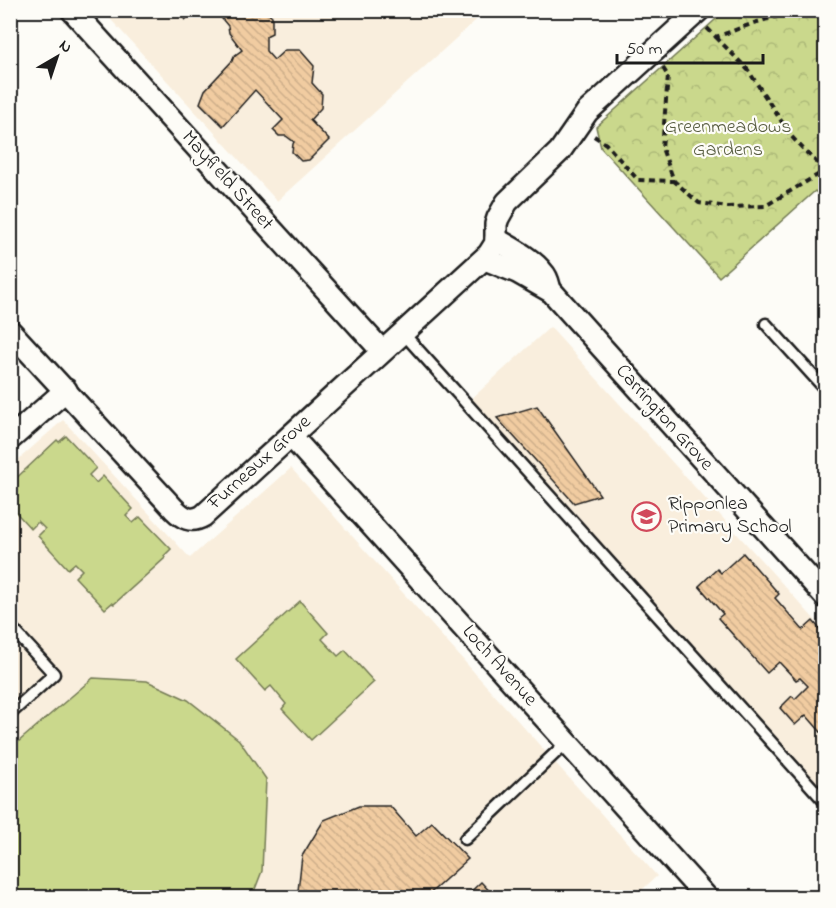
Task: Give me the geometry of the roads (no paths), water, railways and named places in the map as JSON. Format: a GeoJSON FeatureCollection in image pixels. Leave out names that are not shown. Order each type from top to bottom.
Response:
{"type":"FeatureCollection","features":[{"type":"Feature","properties":{"kind":"street","name":"Mayfield Street"},"geometry":{"type":"LineString","coordinates":[[72,10],[382,351]]}},
{"type":"Feature","properties":{"kind":"street"},"geometry":{"type":"LineString","coordinates":[[491,249],[499,214],[507,202],[560,151],[587,112],[694,12]]}},
{"type":"Feature","properties":{"kind":"street","name":"Furneaux Grove"},"geometry":{"type":"LineString","coordinates":[[10,331],[174,509],[189,519],[198,519],[403,333],[491,249]]}},
{"type":"Feature","properties":{"kind":"street","name":"Carrington Grove"},"geometry":{"type":"LineString","coordinates":[[491,249],[518,252],[544,274],[552,292],[825,597]]}},
{"type":"Feature","properties":{"kind":"street"},"geometry":{"type":"LineString","coordinates":[[10,439],[66,390]]}},
{"type":"Feature","properties":{"kind":"street","name":"Loch Avenue"},"geometry":{"type":"LineString","coordinates":[[291,436],[707,897]]}},
{"type":"Feature","properties":{"kind":"lane"},"geometry":{"type":"LineString","coordinates":[[766,324],[825,390]]}},
{"type":"Feature","properties":{"kind":"lane"},"geometry":{"type":"LineString","coordinates":[[403,333],[825,803]]}},
{"type":"Feature","properties":{"kind":"lane"},"geometry":{"type":"LineString","coordinates":[[10,626],[54,674],[10,714]]}},
{"type":"Feature","properties":{"kind":"lane"},"geometry":{"type":"LineString","coordinates":[[465,839],[567,742]]}},
{"type":"Feature","properties":{"kind":"place","name":"Ripponlea Primary School"},"geometry":{"type":"Point","coordinates":[647,516]}},
{"type":"Feature","properties":{"kind":"park label","name":"Greenmeadows Gardens"},"geometry":{"type":"Point","coordinates":[728,138]}}]}
